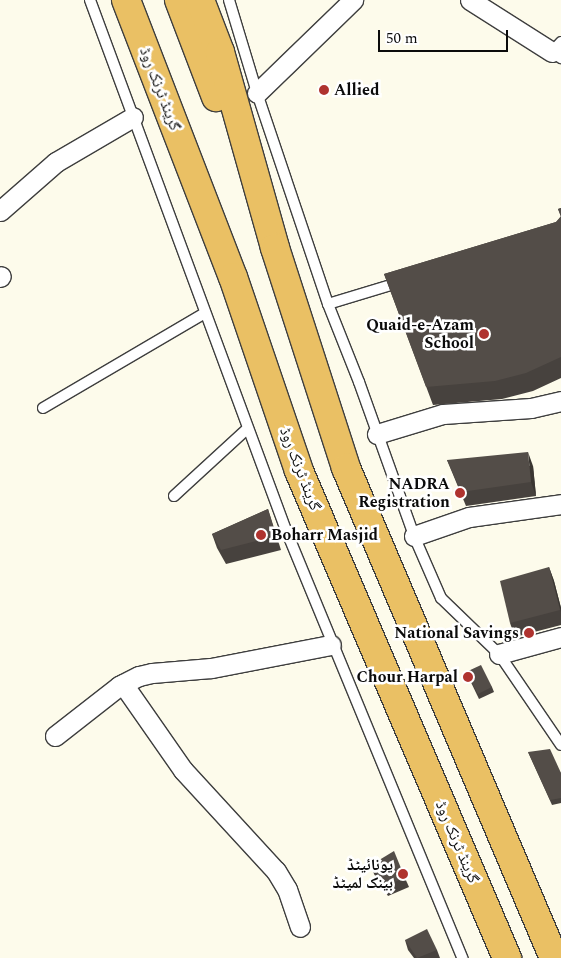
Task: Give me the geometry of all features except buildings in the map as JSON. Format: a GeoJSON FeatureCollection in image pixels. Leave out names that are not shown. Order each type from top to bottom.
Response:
{"type":"FeatureCollection","features":[{"type":"Feature","properties":{"kind":"highway","name":"گرینڈ ٹرنک روڈ"},"geometry":{"type":"LineString","coordinates":[[126,0],[233,277],[299,471],[507,958]]}},
{"type":"Feature","properties":{"kind":"highway"},"geometry":{"type":"LineString","coordinates":[[144,0],[233,277]]}},
{"type":"Feature","properties":{"kind":"highway"},"geometry":{"type":"LineString","coordinates":[[179,0],[275,248]]}},
{"type":"Feature","properties":{"kind":"highway"},"geometry":{"type":"LineString","coordinates":[[200,0],[220,52],[275,248],[346,468],[552,948]]}},
{"type":"Feature","properties":{"kind":"street"},"geometry":{"type":"LineString","coordinates":[[257,93],[353,0]]}},
{"type":"Feature","properties":{"kind":"street"},"geometry":{"type":"LineString","coordinates":[[470,0],[558,51]]}},
{"type":"Feature","properties":{"kind":"street"},"geometry":{"type":"LineString","coordinates":[[0,211],[56,162],[133,117]]}},
{"type":"Feature","properties":{"kind":"street"},"geometry":{"type":"LineString","coordinates":[[377,434],[443,414],[531,408],[561,401]]}},
{"type":"Feature","properties":{"kind":"street"},"geometry":{"type":"LineString","coordinates":[[414,536],[469,517],[561,504]]}},
{"type":"Feature","properties":{"kind":"street"},"geometry":{"type":"LineString","coordinates":[[499,654],[561,637]]}},
{"type":"Feature","properties":{"kind":"street"},"geometry":{"type":"LineString","coordinates":[[55,736],[123,684],[139,676],[152,672],[211,668],[331,645]]}},
{"type":"Feature","properties":{"kind":"street"},"geometry":{"type":"LineString","coordinates":[[123,684],[183,770],[276,871],[287,889],[300,927]]}},
{"type":"Feature","properties":{"kind":"lane"},"geometry":{"type":"LineString","coordinates":[[90,0],[248,428],[331,645],[462,958]]}},
{"type":"Feature","properties":{"kind":"lane"},"geometry":{"type":"LineString","coordinates":[[229,0],[257,93],[328,304],[414,536],[441,598],[499,654],[561,745]]}},
{"type":"Feature","properties":{"kind":"lane"},"geometry":{"type":"LineString","coordinates":[[328,304],[412,279]]}},
{"type":"Feature","properties":{"kind":"lane"},"geometry":{"type":"LineString","coordinates":[[43,408],[206,313]]}},
{"type":"Feature","properties":{"kind":"lane"},"geometry":{"type":"LineString","coordinates":[[174,496],[248,428]]}},
{"type":"Feature","properties":{"kind":"place","name":"Allied"},"geometry":{"type":"Point","coordinates":[324,90]}},
{"type":"Feature","properties":{"kind":"place","name":"Quaid-e-Azam School"},"geometry":{"type":"Point","coordinates":[484,334]}},
{"type":"Feature","properties":{"kind":"place","name":"NADRA Registration"},"geometry":{"type":"Point","coordinates":[460,493]}},
{"type":"Feature","properties":{"kind":"place","name":"Boharr Masjid"},"geometry":{"type":"Point","coordinates":[261,535]}},
{"type":"Feature","properties":{"kind":"place","name":"National Savings"},"geometry":{"type":"Point","coordinates":[529,633]}},
{"type":"Feature","properties":{"kind":"place","name":"Chour Harpal"},"geometry":{"type":"Point","coordinates":[468,677]}},
{"type":"Feature","properties":{"kind":"place","name":"یونائیٹڈ بینک لمیٹڈ"},"geometry":{"type":"Point","coordinates":[403,874]}}]}
